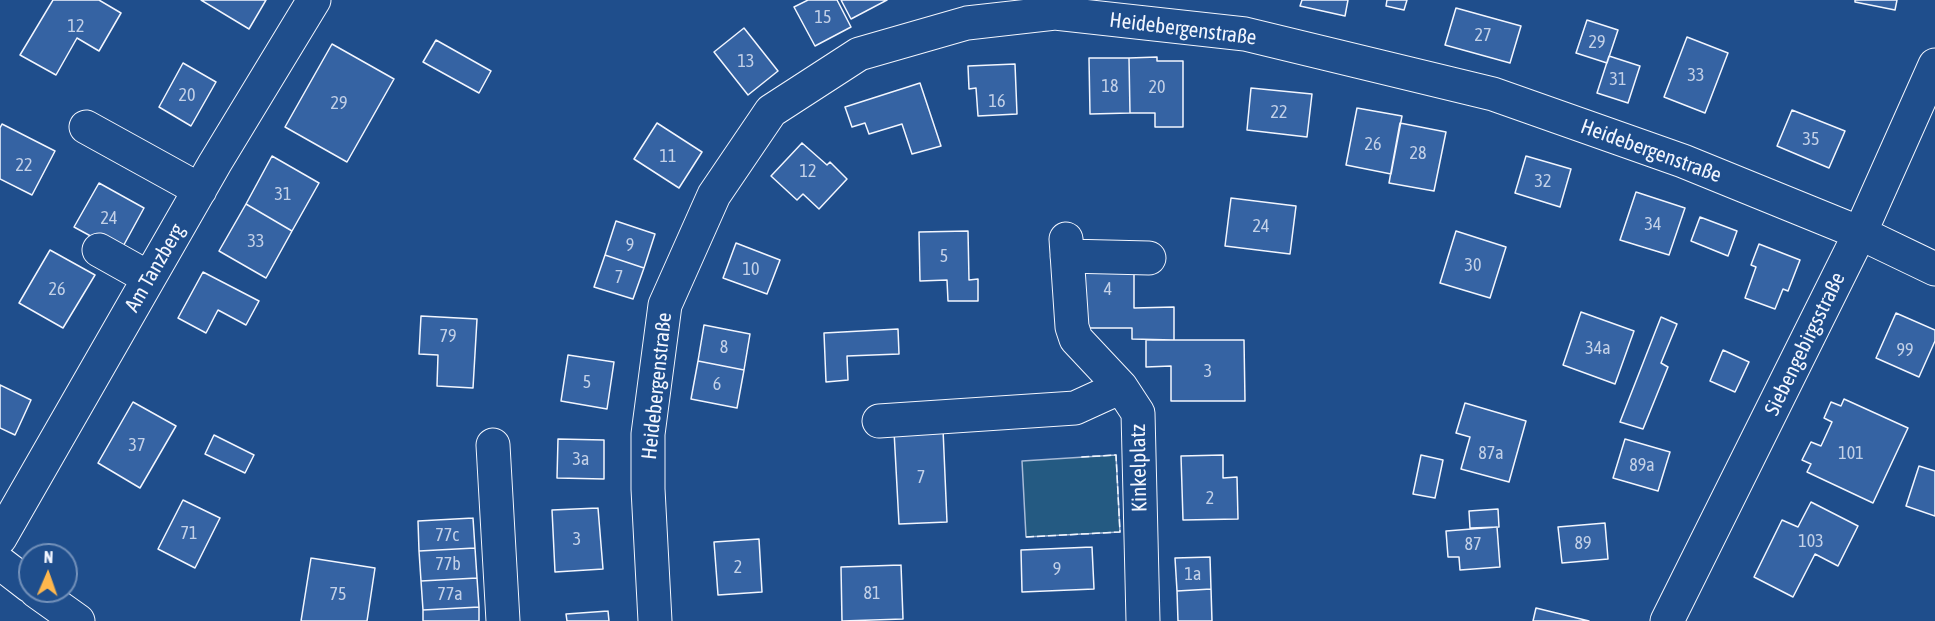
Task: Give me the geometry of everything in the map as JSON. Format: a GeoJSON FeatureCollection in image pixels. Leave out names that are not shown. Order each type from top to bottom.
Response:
{"type":"FeatureCollection","features":[{"type":"Feature","properties":{"kind":"street","name":"Am Tanzberg"},"geometry":{"type":"LineString","coordinates":[[0,538],[200,190],[314,0]]}},
{"type":"Feature","properties":{"kind":"street","name":"Heidebergenstraße"},"geometry":{"type":"LineString","coordinates":[[655,621],[648,489],[648,434],[665,305],[714,195],[771,111],[859,54],[968,23],[1055,13],[1245,34],[1493,94],[1683,161],[1860,233],[1935,269]]}},
{"type":"Feature","properties":{"kind":"street","name":"Siebengebirgsstraße"},"geometry":{"type":"LineString","coordinates":[[1667,621],[1860,233],[1935,64]]}},
{"type":"Feature","properties":{"kind":"street"},"geometry":{"type":"LineString","coordinates":[[86,127],[200,190]]}},
{"type":"Feature","properties":{"kind":"street","name":"Kinkelplatz"},"geometry":{"type":"LineString","coordinates":[[1143,621],[1138,413],[1120,387],[1076,339],[1072,327],[1067,247],[1149,258]]}},
{"type":"Feature","properties":{"kind":"street"},"geometry":{"type":"LineString","coordinates":[[99,250],[149,278]]}},
{"type":"Feature","properties":{"kind":"street"},"geometry":{"type":"LineString","coordinates":[[879,421],[1075,408],[1120,387]]}},
{"type":"Feature","properties":{"kind":"street"},"geometry":{"type":"LineString","coordinates":[[493,445],[503,621]]}},
{"type":"Feature","properties":{"kind":"street"},"geometry":{"type":"LineString","coordinates":[[0,563],[18,577]]}},
{"type":"Feature","properties":{"kind":"street"},"geometry":{"type":"LineString","coordinates":[[53,603],[78,621]]}},
{"type":"Feature","properties":{"kind":"shaded area"},"geometry":{"type":"Polygon","coordinates":[[[1116,455],[1120,532],[1026,537],[1022,461],[1116,455]]]}},
{"type":"Feature","properties":{"kind":"building"},"geometry":{"type":"Polygon","coordinates":[[[53,0],[99,0],[121,13],[99,51],[77,38],[56,75],[20,55],[53,0]]]}},
{"type":"Feature","properties":{"kind":"building"},"geometry":{"type":"Polygon","coordinates":[[[201,0],[266,0],[249,29],[201,0]]]}},
{"type":"Feature","properties":{"kind":"building"},"geometry":{"type":"Polygon","coordinates":[[[808,0],[837,0],[851,27],[815,46],[794,7],[808,0]]]}},
{"type":"Feature","properties":{"kind":"building"},"geometry":{"type":"Polygon","coordinates":[[[841,0],[887,0],[851,19],[841,0]]]}},
{"type":"Feature","properties":{"kind":"building"},"geometry":{"type":"Polygon","coordinates":[[[1302,0],[1348,0],[1345,16],[1300,6],[1302,0]]]}},
{"type":"Feature","properties":{"kind":"building"},"geometry":{"type":"Polygon","coordinates":[[[1387,0],[1407,0],[1404,10],[1386,6],[1387,0]]]}},
{"type":"Feature","properties":{"kind":"building"},"geometry":{"type":"Polygon","coordinates":[[[1855,0],[1897,0],[1895,10],[1855,2],[1855,0]]]}},
{"type":"Feature","properties":{"kind":"building"},"geometry":{"type":"Polygon","coordinates":[[[1456,8],[1521,26],[1510,63],[1445,45],[1456,8]]]}},
{"type":"Feature","properties":{"kind":"building"},"geometry":{"type":"Polygon","coordinates":[[[1587,20],[1618,30],[1607,63],[1576,53],[1587,20]]]}},
{"type":"Feature","properties":{"kind":"building"},"geometry":{"type":"Polygon","coordinates":[[[744,28],[778,71],[748,95],[714,52],[744,28]]]}},
{"type":"Feature","properties":{"kind":"building"},"geometry":{"type":"Polygon","coordinates":[[[1687,37],[1728,53],[1705,113],[1664,97],[1687,37]]]}},
{"type":"Feature","properties":{"kind":"building"},"geometry":{"type":"Polygon","coordinates":[[[436,40],[491,71],[479,93],[423,62],[436,40]]]}},
{"type":"Feature","properties":{"kind":"building"},"geometry":{"type":"Polygon","coordinates":[[[332,44],[394,79],[347,162],[285,127],[332,44]]]}},
{"type":"Feature","properties":{"kind":"building"},"geometry":{"type":"Polygon","coordinates":[[[1609,56],[1640,66],[1628,103],[1597,93],[1609,56]]]}},
{"type":"Feature","properties":{"kind":"building"},"geometry":{"type":"Polygon","coordinates":[[[1157,57],[1157,61],[1183,61],[1183,127],[1155,127],[1155,113],[1130,113],[1129,58],[1157,57]]]}},
{"type":"Feature","properties":{"kind":"building"},"geometry":{"type":"Polygon","coordinates":[[[1089,58],[1129,58],[1130,113],[1090,114],[1089,58]]]}},
{"type":"Feature","properties":{"kind":"building"},"geometry":{"type":"Polygon","coordinates":[[[183,63],[216,82],[191,126],[159,107],[183,63]]]}},
{"type":"Feature","properties":{"kind":"building"},"geometry":{"type":"Polygon","coordinates":[[[1015,64],[1017,114],[978,116],[976,88],[969,89],[968,66],[1015,64]]]}},
{"type":"Feature","properties":{"kind":"building"},"geometry":{"type":"Polygon","coordinates":[[[920,83],[941,146],[912,154],[902,124],[869,134],[865,123],[852,127],[845,107],[920,83]]]}},
{"type":"Feature","properties":{"kind":"building"},"geometry":{"type":"Polygon","coordinates":[[[1251,88],[1312,94],[1307,137],[1247,130],[1251,88]]]}},
{"type":"Feature","properties":{"kind":"building"},"geometry":{"type":"Polygon","coordinates":[[[1357,108],[1402,116],[1391,174],[1346,165],[1357,108]]]}},
{"type":"Feature","properties":{"kind":"building"},"geometry":{"type":"Polygon","coordinates":[[[1792,110],[1845,131],[1829,168],[1777,146],[1792,110]]]}},
{"type":"Feature","properties":{"kind":"building"},"geometry":{"type":"Polygon","coordinates":[[[657,123],[702,152],[679,188],[634,159],[657,123]]]}},
{"type":"Feature","properties":{"kind":"building"},"geometry":{"type":"Polygon","coordinates":[[[1400,123],[1446,132],[1434,191],[1389,183],[1400,123]]]}},
{"type":"Feature","properties":{"kind":"building"},"geometry":{"type":"Polygon","coordinates":[[[2,124],[55,151],[32,195],[0,179],[0,128],[2,124]]]}},
{"type":"Feature","properties":{"kind":"building"},"geometry":{"type":"Polygon","coordinates":[[[802,143],[827,165],[830,162],[847,179],[819,209],[803,194],[797,200],[771,176],[802,143]]]}},
{"type":"Feature","properties":{"kind":"building"},"geometry":{"type":"Polygon","coordinates":[[[272,156],[319,183],[292,231],[246,204],[272,156]]]}},
{"type":"Feature","properties":{"kind":"building"},"geometry":{"type":"Polygon","coordinates":[[[1526,156],[1571,169],[1560,207],[1515,193],[1526,156]]]}},
{"type":"Feature","properties":{"kind":"building"},"geometry":{"type":"Polygon","coordinates":[[[99,183],[144,208],[120,252],[74,227],[99,183]]]}},
{"type":"Feature","properties":{"kind":"building"},"geometry":{"type":"Polygon","coordinates":[[[1636,192],[1685,208],[1669,255],[1620,240],[1636,192]]]}},
{"type":"Feature","properties":{"kind":"building"},"geometry":{"type":"Polygon","coordinates":[[[1231,198],[1296,206],[1290,254],[1225,246],[1231,198]]]}},
{"type":"Feature","properties":{"kind":"building"},"geometry":{"type":"Polygon","coordinates":[[[246,204],[292,231],[266,278],[219,251],[246,204]]]}},
{"type":"Feature","properties":{"kind":"building"},"geometry":{"type":"Polygon","coordinates":[[[1700,217],[1737,231],[1728,256],[1691,241],[1700,217]]]}},
{"type":"Feature","properties":{"kind":"building"},"geometry":{"type":"Polygon","coordinates":[[[616,221],[655,234],[644,268],[605,255],[616,221]]]}},
{"type":"Feature","properties":{"kind":"building"},"geometry":{"type":"Polygon","coordinates":[[[968,231],[969,280],[978,279],[978,301],[948,301],[947,280],[920,281],[919,232],[968,231]]]}},
{"type":"Feature","properties":{"kind":"building"},"geometry":{"type":"Polygon","coordinates":[[[1456,231],[1506,247],[1490,298],[1440,283],[1456,231]]]}},
{"type":"Feature","properties":{"kind":"building"},"geometry":{"type":"Polygon","coordinates":[[[736,243],[780,260],[767,294],[723,278],[736,243]]]}},
{"type":"Feature","properties":{"kind":"building"},"geometry":{"type":"Polygon","coordinates":[[[1759,244],[1800,260],[1788,291],[1783,289],[1775,309],[1745,298],[1756,267],[1751,265],[1759,244]]]}},
{"type":"Feature","properties":{"kind":"building"},"geometry":{"type":"Polygon","coordinates":[[[50,250],[95,275],[63,328],[19,303],[50,250]]]}},
{"type":"Feature","properties":{"kind":"building"},"geometry":{"type":"Polygon","coordinates":[[[605,255],[644,268],[633,299],[594,287],[605,255]]]}},
{"type":"Feature","properties":{"kind":"building"},"geometry":{"type":"Polygon","coordinates":[[[1134,270],[1134,308],[1174,307],[1174,340],[1132,339],[1132,328],[1083,328],[1081,271],[1134,270]]]}},
{"type":"Feature","properties":{"kind":"building"},"geometry":{"type":"Polygon","coordinates":[[[203,272],[259,301],[246,325],[218,310],[206,333],[178,318],[203,272]]]}},
{"type":"Feature","properties":{"kind":"building"},"geometry":{"type":"Polygon","coordinates":[[[1581,312],[1634,331],[1615,384],[1563,365],[1581,312]]]}},
{"type":"Feature","properties":{"kind":"building"},"geometry":{"type":"Polygon","coordinates":[[[1896,313],[1935,330],[1935,341],[1919,377],[1876,358],[1896,313]]]}},
{"type":"Feature","properties":{"kind":"building"},"geometry":{"type":"Polygon","coordinates":[[[421,316],[477,319],[473,388],[437,386],[438,355],[419,354],[421,316]]]}},
{"type":"Feature","properties":{"kind":"building"},"geometry":{"type":"Polygon","coordinates":[[[1661,317],[1677,324],[1661,363],[1668,367],[1643,429],[1620,422],[1661,317]]]}},
{"type":"Feature","properties":{"kind":"building"},"geometry":{"type":"Polygon","coordinates":[[[704,325],[750,334],[744,370],[698,361],[704,325]]]}},
{"type":"Feature","properties":{"kind":"building"},"geometry":{"type":"Polygon","coordinates":[[[898,329],[899,354],[847,356],[848,380],[826,382],[824,333],[898,329]]]}},
{"type":"Feature","properties":{"kind":"building"},"geometry":{"type":"Polygon","coordinates":[[[1146,340],[1244,340],[1245,401],[1171,401],[1171,366],[1146,367],[1146,340]]]}},
{"type":"Feature","properties":{"kind":"building"},"geometry":{"type":"Polygon","coordinates":[[[1723,350],[1749,362],[1735,392],[1710,381],[1723,350]]]}},
{"type":"Feature","properties":{"kind":"building"},"geometry":{"type":"Polygon","coordinates":[[[568,355],[614,362],[607,409],[561,401],[568,355]]]}},
{"type":"Feature","properties":{"kind":"building"},"geometry":{"type":"Polygon","coordinates":[[[698,361],[744,370],[737,408],[691,399],[698,361]]]}},
{"type":"Feature","properties":{"kind":"building"},"geometry":{"type":"Polygon","coordinates":[[[0,385],[31,400],[15,435],[0,428],[0,385]]]}},
{"type":"Feature","properties":{"kind":"building"},"geometry":{"type":"Polygon","coordinates":[[[1844,399],[1908,428],[1873,503],[1807,472],[1811,464],[1802,460],[1811,442],[1821,446],[1832,422],[1824,418],[1831,402],[1841,406],[1844,399]]]}},
{"type":"Feature","properties":{"kind":"building"},"geometry":{"type":"Polygon","coordinates":[[[133,402],[176,426],[140,488],[98,463],[133,402]]]}},
{"type":"Feature","properties":{"kind":"building"},"geometry":{"type":"Polygon","coordinates":[[[1465,403],[1526,421],[1509,482],[1461,469],[1470,437],[1456,433],[1465,403]]]}},
{"type":"Feature","properties":{"kind":"building"},"geometry":{"type":"Polygon","coordinates":[[[943,429],[947,522],[899,524],[894,431],[943,429]]]}},
{"type":"Feature","properties":{"kind":"building"},"geometry":{"type":"Polygon","coordinates":[[[214,435],[254,455],[245,473],[205,454],[214,435]]]}},
{"type":"Feature","properties":{"kind":"building"},"geometry":{"type":"Polygon","coordinates":[[[558,439],[604,440],[604,479],[557,478],[558,439]]]}},
{"type":"Feature","properties":{"kind":"building"},"geometry":{"type":"Polygon","coordinates":[[[1625,439],[1670,452],[1658,491],[1613,478],[1625,439]]]}},
{"type":"Feature","properties":{"kind":"building"},"geometry":{"type":"Polygon","coordinates":[[[1223,455],[1223,478],[1237,477],[1238,519],[1183,520],[1181,456],[1223,455]]]}},
{"type":"Feature","properties":{"kind":"building"},"geometry":{"type":"Polygon","coordinates":[[[1421,455],[1443,460],[1435,498],[1413,494],[1421,455]]]}},
{"type":"Feature","properties":{"kind":"building"},"geometry":{"type":"Polygon","coordinates":[[[1919,466],[1935,471],[1935,516],[1906,506],[1919,466]]]}},
{"type":"Feature","properties":{"kind":"building"},"geometry":{"type":"Polygon","coordinates":[[[183,500],[220,518],[195,568],[158,549],[183,500]]]}},
{"type":"Feature","properties":{"kind":"building"},"geometry":{"type":"Polygon","coordinates":[[[1811,502],[1858,526],[1838,566],[1815,554],[1793,597],[1754,577],[1782,520],[1798,527],[1811,502]]]}},
{"type":"Feature","properties":{"kind":"building"},"geometry":{"type":"Polygon","coordinates":[[[598,508],[603,569],[555,572],[552,510],[598,508]]]}},
{"type":"Feature","properties":{"kind":"building"},"geometry":{"type":"Polygon","coordinates":[[[1498,509],[1499,527],[1470,528],[1469,511],[1498,509]]]}},
{"type":"Feature","properties":{"kind":"building"},"geometry":{"type":"Polygon","coordinates":[[[473,518],[475,548],[419,551],[418,521],[473,518]]]}},
{"type":"Feature","properties":{"kind":"building"},"geometry":{"type":"Polygon","coordinates":[[[1605,523],[1608,559],[1562,563],[1558,527],[1605,523]]]}},
{"type":"Feature","properties":{"kind":"building"},"geometry":{"type":"Polygon","coordinates":[[[1497,527],[1500,567],[1460,570],[1459,557],[1448,557],[1446,531],[1497,527]]]}},
{"type":"Feature","properties":{"kind":"building"},"geometry":{"type":"Polygon","coordinates":[[[759,539],[762,592],[718,595],[714,542],[759,539]]]}},
{"type":"Feature","properties":{"kind":"building"},"geometry":{"type":"Polygon","coordinates":[[[1092,547],[1094,589],[1022,592],[1021,550],[1092,547]]]}},
{"type":"Feature","properties":{"kind":"building"},"geometry":{"type":"Polygon","coordinates":[[[475,548],[477,578],[421,581],[419,551],[475,548]]]}},
{"type":"Feature","properties":{"kind":"building"},"geometry":{"type":"Polygon","coordinates":[[[1210,557],[1211,589],[1177,591],[1175,558],[1210,557]]]}},
{"type":"Feature","properties":{"kind":"building"},"geometry":{"type":"Polygon","coordinates":[[[311,558],[375,568],[367,621],[301,621],[311,558]]]}},
{"type":"Feature","properties":{"kind":"building"},"geometry":{"type":"Polygon","coordinates":[[[901,565],[903,619],[842,621],[841,567],[901,565]]]}},
{"type":"Feature","properties":{"kind":"building"},"geometry":{"type":"Polygon","coordinates":[[[477,578],[479,607],[423,610],[421,581],[477,578]]]}},
{"type":"Feature","properties":{"kind":"building"},"geometry":{"type":"Polygon","coordinates":[[[1211,589],[1212,621],[1178,621],[1177,591],[1211,589]]]}},
{"type":"Feature","properties":{"kind":"building"},"geometry":{"type":"Polygon","coordinates":[[[479,607],[479,621],[423,621],[423,610],[479,607]]]}},
{"type":"Feature","properties":{"kind":"building"},"geometry":{"type":"Polygon","coordinates":[[[1536,608],[1589,621],[1533,621],[1536,608]]]}},
{"type":"Feature","properties":{"kind":"building"},"geometry":{"type":"Polygon","coordinates":[[[608,611],[609,621],[567,621],[566,614],[608,611]]]}},
{"type":"Feature","properties":{"kind":"fence"},"geometry":{"type":"LineString","coordinates":[[1026,537],[1120,532],[1116,455],[1081,457]]}}]}
